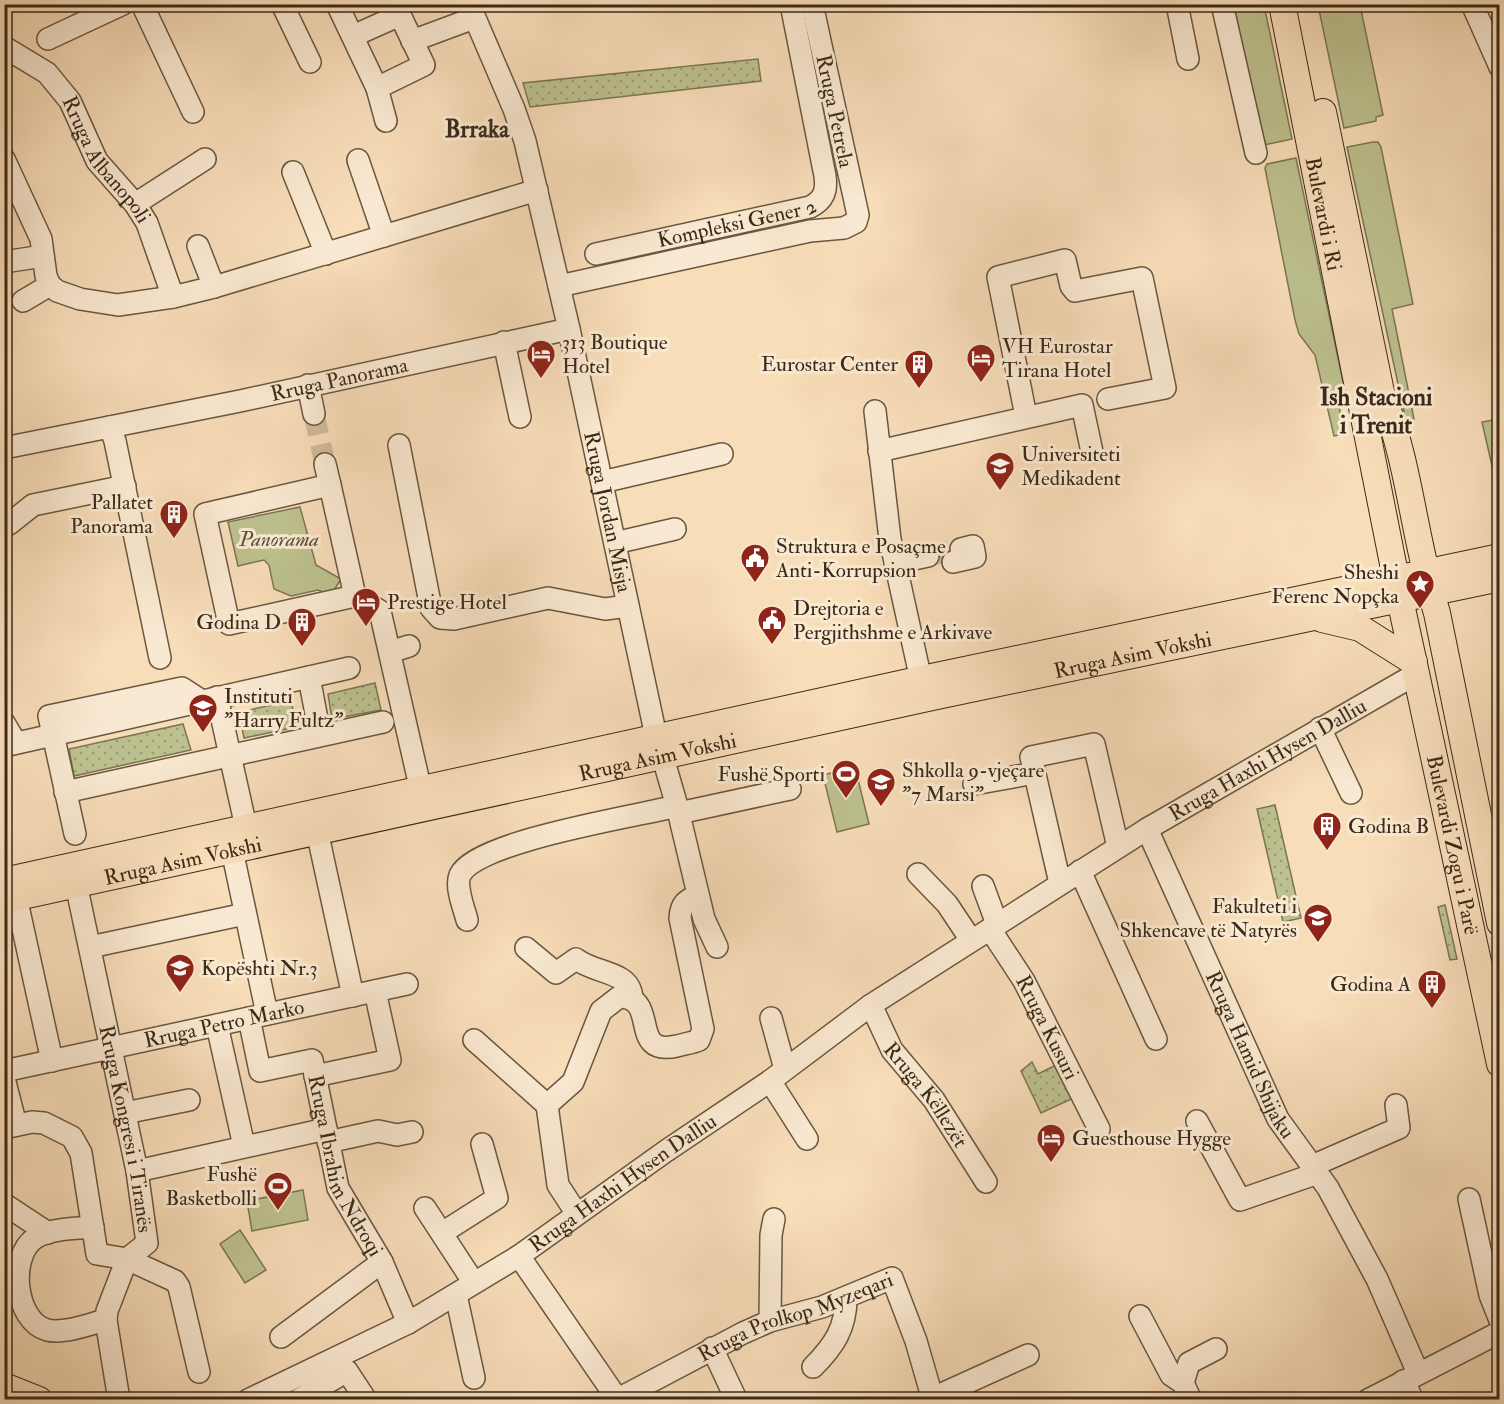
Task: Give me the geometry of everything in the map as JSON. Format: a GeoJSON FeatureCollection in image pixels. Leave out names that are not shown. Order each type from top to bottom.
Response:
{"type":"FeatureCollection","features":[{"type":"Feature","properties":{"kind":"main road","name":"Bulevardi i Ri"},"geometry":{"type":"LineString","coordinates":[[1282,4],[1398,589]]}},
{"type":"Feature","properties":{"kind":"main road","name":"Bulevardi i Ri"},"geometry":{"type":"LineString","coordinates":[[1300,4],[1381,392],[1392,419],[1427,583]]}},
{"type":"Feature","properties":{"kind":"main road"},"geometry":{"type":"LineString","coordinates":[[1427,583],[1500,557]]}},
{"type":"Feature","properties":{"kind":"main road"},"geometry":{"type":"LineString","coordinates":[[1308,608],[1427,583],[1500,578]]}},
{"type":"Feature","properties":{"kind":"main road","name":"Bulevardi Zogu i Parë"},"geometry":{"type":"LineString","coordinates":[[1427,583],[1445,658],[1500,923]]}},
{"type":"Feature","properties":{"kind":"main road"},"geometry":{"type":"LineString","coordinates":[[1398,589],[1415,668]]}},
{"type":"Feature","properties":{"kind":"main road"},"geometry":{"type":"LineString","coordinates":[[1308,608],[1360,628],[1415,668]]}},
{"type":"Feature","properties":{"kind":"main road","name":"Rruga Asim Vokshi"},"geometry":{"type":"LineString","coordinates":[[8,893],[76,884],[317,831],[423,798],[652,738],[921,680],[1308,608]]}},
{"type":"Feature","properties":{"kind":"main road","name":"Rruga Asim Vokshi"},"geometry":{"type":"LineString","coordinates":[[652,738],[1308,608]]}},
{"type":"Feature","properties":{"kind":"main road","name":"Bulevardi Zogu i Parë"},"geometry":{"type":"LineString","coordinates":[[1415,668],[1500,1064]]}},
{"type":"Feature","properties":{"kind":"main road","name":"Rruga Asim Vokshi"},"geometry":{"type":"LineString","coordinates":[[8,893],[246,827],[423,798]]}},
{"type":"Feature","properties":{"kind":"main road"},"geometry":{"type":"LineString","coordinates":[[4,1386],[39,1400]]}},
{"type":"Feature","properties":{"kind":"street"},"geometry":{"type":"LineString","coordinates":[[48,39],[123,4]]}},
{"type":"Feature","properties":{"kind":"street"},"geometry":{"type":"LineString","coordinates":[[142,4],[193,112]]}},
{"type":"Feature","properties":{"kind":"street"},"geometry":{"type":"LineString","coordinates":[[282,4],[310,62]]}},
{"type":"Feature","properties":{"kind":"street"},"geometry":{"type":"LineString","coordinates":[[337,4],[377,88],[386,120]]}},
{"type":"Feature","properties":{"kind":"street","name":"Kompleksi Gener 2"},"geometry":{"type":"LineString","coordinates":[[596,254],[810,207],[825,195],[825,176],[791,4]]}},
{"type":"Feature","properties":{"kind":"street","name":"Rruga Petrela"},"geometry":{"type":"LineString","coordinates":[[559,286],[844,228],[858,218],[812,4]]}},
{"type":"Feature","properties":{"kind":"street"},"geometry":{"type":"LineString","coordinates":[[1177,4],[1188,59]]}},
{"type":"Feature","properties":{"kind":"street"},"geometry":{"type":"LineString","coordinates":[[1222,4],[1256,153]]}},
{"type":"Feature","properties":{"kind":"street"},"geometry":{"type":"LineString","coordinates":[[1472,4],[1498,62]]}},
{"type":"Feature","properties":{"kind":"street","name":"Rruga Jordan Misja"},"geometry":{"type":"LineString","coordinates":[[412,41],[471,11],[514,109],[537,190],[569,328],[628,606],[652,738],[678,810],[704,919],[717,947]]}},
{"type":"Feature","properties":{"kind":"street"},"geometry":{"type":"LineString","coordinates":[[353,36],[400,15],[424,65],[377,88]]}},
{"type":"Feature","properties":{"kind":"street","name":"Rruga Albanopoli"},"geometry":{"type":"LineString","coordinates":[[4,47],[47,73],[70,101],[98,161],[135,204],[155,242],[173,297]]}},
{"type":"Feature","properties":{"kind":"street"},"geometry":{"type":"LineString","coordinates":[[4,159],[9,180],[40,239],[50,285],[69,296],[118,305],[173,297],[214,286],[537,190]]}},
{"type":"Feature","properties":{"kind":"street"},"geometry":{"type":"LineString","coordinates":[[135,204],[205,159]]}},
{"type":"Feature","properties":{"kind":"street"},"geometry":{"type":"LineString","coordinates":[[358,160],[384,236]]}},
{"type":"Feature","properties":{"kind":"street"},"geometry":{"type":"LineString","coordinates":[[293,172],[326,254]]}},
{"type":"Feature","properties":{"kind":"street"},"geometry":{"type":"LineString","coordinates":[[198,246],[214,286]]}},
{"type":"Feature","properties":{"kind":"street"},"geometry":{"type":"LineString","coordinates":[[4,262],[43,256]]}},
{"type":"Feature","properties":{"kind":"street"},"geometry":{"type":"LineString","coordinates":[[1026,416],[998,277],[1065,260],[1075,291],[1142,278],[1165,388],[1108,399]]}},
{"type":"Feature","properties":{"kind":"street"},"geometry":{"type":"LineString","coordinates":[[23,301],[50,285]]}},
{"type":"Feature","properties":{"kind":"street","name":"Rruga Panorama"},"geometry":{"type":"LineString","coordinates":[[4,448],[569,328]]}},
{"type":"Feature","properties":{"kind":"street"},"geometry":{"type":"LineString","coordinates":[[504,342],[520,417]]}},
{"type":"Feature","properties":{"kind":"street"},"geometry":{"type":"LineString","coordinates":[[308,385],[314,414]]}},
{"type":"Feature","properties":{"kind":"street"},"geometry":{"type":"LineString","coordinates":[[879,452],[1026,416],[1082,405],[1092,452]]}},
{"type":"Feature","properties":{"kind":"street"},"geometry":{"type":"LineString","coordinates":[[875,411],[896,568],[921,680]]}},
{"type":"Feature","properties":{"kind":"street"},"geometry":{"type":"LineString","coordinates":[[110,427],[160,658]]}},
{"type":"Feature","properties":{"kind":"street"},"geometry":{"type":"LineString","coordinates":[[399,445],[431,608],[440,618],[454,619],[548,598],[605,609],[628,606]]}},
{"type":"Feature","properties":{"kind":"street"},"geometry":{"type":"LineString","coordinates":[[602,482],[722,454]]}},
{"type":"Feature","properties":{"kind":"street"},"geometry":{"type":"LineString","coordinates":[[325,464],[355,596]]}},
{"type":"Feature","properties":{"kind":"street"},"geometry":{"type":"LineString","coordinates":[[330,485],[205,514],[229,624],[355,596],[380,611],[400,649],[423,798]]}},
{"type":"Feature","properties":{"kind":"street"},"geometry":{"type":"LineString","coordinates":[[9,524],[33,505],[124,486]]}},
{"type":"Feature","properties":{"kind":"street"},"geometry":{"type":"LineString","coordinates":[[615,543],[675,529]]}},
{"type":"Feature","properties":{"kind":"street"},"geometry":{"type":"LineString","coordinates":[[896,568],[924,562]]}},
{"type":"Feature","properties":{"kind":"street"},"geometry":{"type":"LineString","coordinates":[[75,834],[49,716],[182,688],[209,699],[349,668]]}},
{"type":"Feature","properties":{"kind":"street","name":"Rruga Haxhi Hysen Dalliu"},"geometry":{"type":"LineString","coordinates":[[268,1395],[408,1323],[519,1256],[777,1075],[871,1005],[1147,829],[1320,728],[1415,668]]}},
{"type":"Feature","properties":{"kind":"street"},"geometry":{"type":"LineString","coordinates":[[309,676],[320,735]]}},
{"type":"Feature","properties":{"kind":"street"},"geometry":{"type":"LineString","coordinates":[[209,699],[229,755],[246,827]]}},
{"type":"Feature","properties":{"kind":"street"},"geometry":{"type":"LineString","coordinates":[[65,792],[383,722]]}},
{"type":"Feature","properties":{"kind":"street"},"geometry":{"type":"LineString","coordinates":[[4,723],[10,745],[53,735]]}},
{"type":"Feature","properties":{"kind":"street"},"geometry":{"type":"LineString","coordinates":[[1320,728],[1351,792]]}},
{"type":"Feature","properties":{"kind":"street"},"geometry":{"type":"LineString","coordinates":[[1060,883],[1031,757],[1094,744],[1118,847]]}},
{"type":"Feature","properties":{"kind":"street"},"geometry":{"type":"LineString","coordinates":[[974,784],[1035,773]]}},
{"type":"Feature","properties":{"kind":"street"},"geometry":{"type":"LineString","coordinates":[[467,920],[458,881],[465,868],[480,856],[514,843],[790,789]]}},
{"type":"Feature","properties":{"kind":"street","name":"Rruga Hamid Shijaku"},"geometry":{"type":"LineString","coordinates":[[1147,829],[1278,1119],[1315,1170],[1377,1280],[1412,1385]]}},
{"type":"Feature","properties":{"kind":"street"},"geometry":{"type":"LineString","coordinates":[[317,831],[353,996]]}},
{"type":"Feature","properties":{"kind":"street"},"geometry":{"type":"LineString","coordinates":[[232,850],[245,914],[258,1016],[261,1071],[312,1060],[315,1076]]}},
{"type":"Feature","properties":{"kind":"street"},"geometry":{"type":"LineString","coordinates":[[1080,871],[1156,1039]]}},
{"type":"Feature","properties":{"kind":"street"},"geometry":{"type":"LineString","coordinates":[[918,874],[947,904],[971,940]]}},
{"type":"Feature","properties":{"kind":"street","name":"Rruga Kongresi i Tiranës"},"geometry":{"type":"LineString","coordinates":[[76,884],[137,1171],[147,1243],[127,1258],[107,1311],[106,1320],[119,1400]]}},
{"type":"Feature","properties":{"kind":"street","name":"Rruga Kusuri"},"geometry":{"type":"LineString","coordinates":[[983,886],[993,927],[1034,999],[1099,1129]]}},
{"type":"Feature","properties":{"kind":"street"},"geometry":{"type":"LineString","coordinates":[[8,893],[52,1061]]}},
{"type":"Feature","properties":{"kind":"street"},"geometry":{"type":"LineString","coordinates":[[547,1105],[573,1082],[601,1011],[619,998],[632,999],[638,1003],[652,1045],[666,1048],[699,1040],[703,1029],[680,918],[681,907],[685,900],[698,895]]}},
{"type":"Feature","properties":{"kind":"street"},"geometry":{"type":"LineString","coordinates":[[90,947],[245,914]]}},
{"type":"Feature","properties":{"kind":"street"},"geometry":{"type":"LineString","coordinates":[[526,948],[556,974],[574,952],[598,972],[625,980],[630,985],[632,999]]}},
{"type":"Feature","properties":{"kind":"street","name":"Rruga Petro Marko"},"geometry":{"type":"LineString","coordinates":[[4,1071],[407,984]]}},
{"type":"Feature","properties":{"kind":"street","name":"Rruga Ibrahim Ndroqi"},"geometry":{"type":"LineString","coordinates":[[375,991],[390,1060],[315,1076],[338,1188],[382,1262],[408,1323]]}},
{"type":"Feature","properties":{"kind":"street","name":"Rruga Këllezët"},"geometry":{"type":"LineString","coordinates":[[871,1005],[892,1050],[934,1100],[986,1182]]}},
{"type":"Feature","properties":{"kind":"street"},"geometry":{"type":"LineString","coordinates":[[771,1018],[777,1075],[807,1139]]}},
{"type":"Feature","properties":{"kind":"street"},"geometry":{"type":"LineString","coordinates":[[217,1025],[244,1146]]}},
{"type":"Feature","properties":{"kind":"street"},"geometry":{"type":"LineString","coordinates":[[474,1040],[547,1105],[558,1185],[577,1214]]}},
{"type":"Feature","properties":{"kind":"street"},"geometry":{"type":"LineString","coordinates":[[4,1078],[10,1127],[44,1123],[72,1137],[81,1153],[98,1254],[127,1258],[169,1277],[180,1287],[199,1372]]}},
{"type":"Feature","properties":{"kind":"street"},"geometry":{"type":"LineString","coordinates":[[125,1113],[189,1100]]}},
{"type":"Feature","properties":{"kind":"street"},"geometry":{"type":"LineString","coordinates":[[1197,1121],[1240,1200],[1315,1170],[1399,1128],[1396,1105]]}},
{"type":"Feature","properties":{"kind":"street"},"geometry":{"type":"LineString","coordinates":[[137,1171],[244,1146],[327,1135],[378,1131],[397,1135],[412,1132]]}},
{"type":"Feature","properties":{"kind":"street"},"geometry":{"type":"LineString","coordinates":[[442,1233],[497,1198],[482,1144]]}},
{"type":"Feature","properties":{"kind":"street"},"geometry":{"type":"LineString","coordinates":[[1469,1199],[1490,1295],[1500,1320]]}},
{"type":"Feature","properties":{"kind":"street"},"geometry":{"type":"LineString","coordinates":[[4,1204],[48,1233]]}},
{"type":"Feature","properties":{"kind":"street"},"geometry":{"type":"LineString","coordinates":[[425,1208],[474,1283]]}},
{"type":"Feature","properties":{"kind":"street"},"geometry":{"type":"LineString","coordinates":[[771,1322],[771,1235],[774,1219]]}},
{"type":"Feature","properties":{"kind":"street"},"geometry":{"type":"LineString","coordinates":[[93,1227],[48,1233],[36,1237],[25,1248],[11,1275],[26,1314],[34,1323],[48,1330],[61,1330],[106,1320]]}},
{"type":"Feature","properties":{"kind":"street"},"geometry":{"type":"LineString","coordinates":[[519,1256],[618,1399]]}},
{"type":"Feature","properties":{"kind":"street"},"geometry":{"type":"LineString","coordinates":[[281,1337],[382,1262]]}},
{"type":"Feature","properties":{"kind":"street","name":"Rruga Prolkop Myzeqari"},"geometry":{"type":"LineString","coordinates":[[618,1399],[712,1348],[771,1322],[846,1298],[892,1278],[916,1341],[933,1399]]}},
{"type":"Feature","properties":{"kind":"street"},"geometry":{"type":"LineString","coordinates":[[456,1295],[474,1378]]}},
{"type":"Feature","properties":{"kind":"street"},"geometry":{"type":"LineString","coordinates":[[813,1367],[835,1342],[843,1328],[846,1298]]}},
{"type":"Feature","properties":{"kind":"street"},"geometry":{"type":"LineString","coordinates":[[1140,1316],[1172,1375],[1187,1391]]}},
{"type":"Feature","properties":{"kind":"street"},"geometry":{"type":"LineString","coordinates":[[1377,1397],[1412,1385],[1500,1332]]}},
{"type":"Feature","properties":{"kind":"street"},"geometry":{"type":"LineString","coordinates":[[712,1348],[736,1399]]}},
{"type":"Feature","properties":{"kind":"street"},"geometry":{"type":"LineString","coordinates":[[1187,1391],[1189,1363],[1216,1349]]}},
{"type":"Feature","properties":{"kind":"street"},"geometry":{"type":"LineString","coordinates":[[933,1399],[1028,1355]]}},
{"type":"Feature","properties":{"kind":"street"},"geometry":{"type":"LineString","coordinates":[[298,1400],[347,1371],[366,1400]]}},
{"type":"Feature","properties":{"kind":"green space"},"geometry":{"type":"Polygon","coordinates":[[[1229,5],[1264,5],[1292,139],[1259,146],[1229,5]]]}},
{"type":"Feature","properties":{"kind":"green space"},"geometry":{"type":"Polygon","coordinates":[[[1318,5],[1360,5],[1383,115],[1376,117],[1376,121],[1344,128],[1318,5]]]}},
{"type":"Feature","properties":{"kind":"green space"},"geometry":{"type":"Polygon","coordinates":[[[758,59],[761,81],[530,107],[523,83],[758,59]]]}},
{"type":"Feature","properties":{"kind":"green space"},"geometry":{"type":"Polygon","coordinates":[[[1378,142],[1381,147],[1413,304],[1392,309],[1414,419],[1406,421],[1347,147],[1378,142]]]}},
{"type":"Feature","properties":{"kind":"green space"},"geometry":{"type":"Polygon","coordinates":[[[1296,158],[1346,396],[1337,398],[1345,434],[1334,436],[1315,355],[1299,334],[1295,320],[1265,168],[1267,164],[1296,158]]]}},
{"type":"Feature","properties":{"kind":"green space"},"geometry":{"type":"Polygon","coordinates":[[[1499,419],[1499,478],[1495,479],[1482,422],[1499,419]]]}},
{"type":"Feature","properties":{"kind":"green space","name":"Panorama"},"geometry":{"type":"Polygon","coordinates":[[[300,507],[316,565],[341,579],[331,595],[318,590],[291,596],[274,589],[269,565],[264,560],[238,566],[228,522],[300,507]]]}},
{"type":"Feature","properties":{"kind":"green space"},"geometry":{"type":"Polygon","coordinates":[[[375,683],[381,710],[332,719],[328,694],[375,683]]]}},
{"type":"Feature","properties":{"kind":"green space"},"geometry":{"type":"Polygon","coordinates":[[[291,701],[297,727],[244,738],[239,712],[291,701]]]}},
{"type":"Feature","properties":{"kind":"green space"},"geometry":{"type":"Polygon","coordinates":[[[183,724],[191,750],[74,776],[69,749],[183,724]]]}},
{"type":"Feature","properties":{"kind":"green space","name":"Fushë Sporti"},"geometry":{"type":"Polygon","coordinates":[[[855,767],[869,824],[837,832],[823,775],[855,767]]]}},
{"type":"Feature","properties":{"kind":"green space"},"geometry":{"type":"Polygon","coordinates":[[[1275,805],[1301,918],[1283,922],[1257,809],[1275,805]]]}},
{"type":"Feature","properties":{"kind":"green space"},"geometry":{"type":"Polygon","coordinates":[[[1445,905],[1457,959],[1450,960],[1438,907],[1445,905]]]}},
{"type":"Feature","properties":{"kind":"green space"},"geometry":{"type":"Polygon","coordinates":[[[1032,1062],[1038,1074],[1060,1063],[1078,1096],[1041,1113],[1021,1071],[1032,1062]]]}},
{"type":"Feature","properties":{"kind":"green space","name":"Fushë Basketbolli"},"geometry":{"type":"Polygon","coordinates":[[[303,1190],[308,1220],[252,1231],[247,1201],[303,1190]]]}},
{"type":"Feature","properties":{"kind":"green space"},"geometry":{"type":"Polygon","coordinates":[[[240,1230],[266,1270],[245,1283],[220,1244],[240,1230]]]}},
{"type":"Feature","properties":{"kind":"tunnel"},"geometry":{"type":"LineString","coordinates":[[314,414],[325,464]]}},
{"type":"Feature","properties":{"kind":"tunnel"},"geometry":{"type":"LineString","coordinates":[[928,556],[961,549]]}},
{"type":"Feature","properties":{"kind":"place","name":"313 Boutique Hotel"},"geometry":{"type":"Point","coordinates":[541,380]}},
{"type":"Feature","properties":{"kind":"place","name":"VH Eurostar Tirana Hotel"},"geometry":{"type":"Point","coordinates":[981,384]}},
{"type":"Feature","properties":{"kind":"place","name":"Eurostar Center"},"geometry":{"type":"Point","coordinates":[919,390]}},
{"type":"Feature","properties":{"kind":"place","name":"Universiteti Medikadent"},"geometry":{"type":"Point","coordinates":[1000,492]}},
{"type":"Feature","properties":{"kind":"place","name":"Pallatet Panorama"},"geometry":{"type":"Point","coordinates":[174,540]}},
{"type":"Feature","properties":{"kind":"place","name":"Struktura e Posaçme Anti-Korrupsion"},"geometry":{"type":"Point","coordinates":[755,584]}},
{"type":"Feature","properties":{"kind":"place","name":"Sheshi Ferenc Nopçka"},"geometry":{"type":"Point","coordinates":[1420,610]}},
{"type":"Feature","properties":{"kind":"place","name":"Prestige Hotel"},"geometry":{"type":"Point","coordinates":[366,628]}},
{"type":"Feature","properties":{"kind":"place","name":"Drejtoria e Pergjithshme e Arkivave"},"geometry":{"type":"Point","coordinates":[772,646]}},
{"type":"Feature","properties":{"kind":"place","name":"Godina D"},"geometry":{"type":"Point","coordinates":[302,648]}},
{"type":"Feature","properties":{"kind":"place","name":"Instituti \"Harry Fultz\""},"geometry":{"type":"Point","coordinates":[203,734]}},
{"type":"Feature","properties":{"kind":"place","name":"Fushë Sporti"},"geometry":{"type":"Point","coordinates":[846,800]}},
{"type":"Feature","properties":{"kind":"place","name":"Shkolla 9-vjeçare \"7 Marsi\""},"geometry":{"type":"Point","coordinates":[881,808]}},
{"type":"Feature","properties":{"kind":"place","name":"Godina B"},"geometry":{"type":"Point","coordinates":[1327,852]}},
{"type":"Feature","properties":{"kind":"place","name":"Fakulteti i Shkencave të Natyrës"},"geometry":{"type":"Point","coordinates":[1318,944]}},
{"type":"Feature","properties":{"kind":"place","name":"Kopështi Nr.3"},"geometry":{"type":"Point","coordinates":[180,994]}},
{"type":"Feature","properties":{"kind":"place","name":"Godina A"},"geometry":{"type":"Point","coordinates":[1432,1010]}},
{"type":"Feature","properties":{"kind":"place","name":"Guesthouse Hygge"},"geometry":{"type":"Point","coordinates":[1051,1164]}},
{"type":"Feature","properties":{"kind":"place","name":"Fushë Basketbolli"},"geometry":{"type":"Point","coordinates":[278,1212]}},
{"type":"Feature","properties":{"kind":"district","name":"Brraka"},"geometry":{"type":"Point","coordinates":[477,129]}},
{"type":"Feature","properties":{"kind":"district","name":"Ish Stacioni i Trenit"},"geometry":{"type":"Point","coordinates":[1376,411]}}]}
